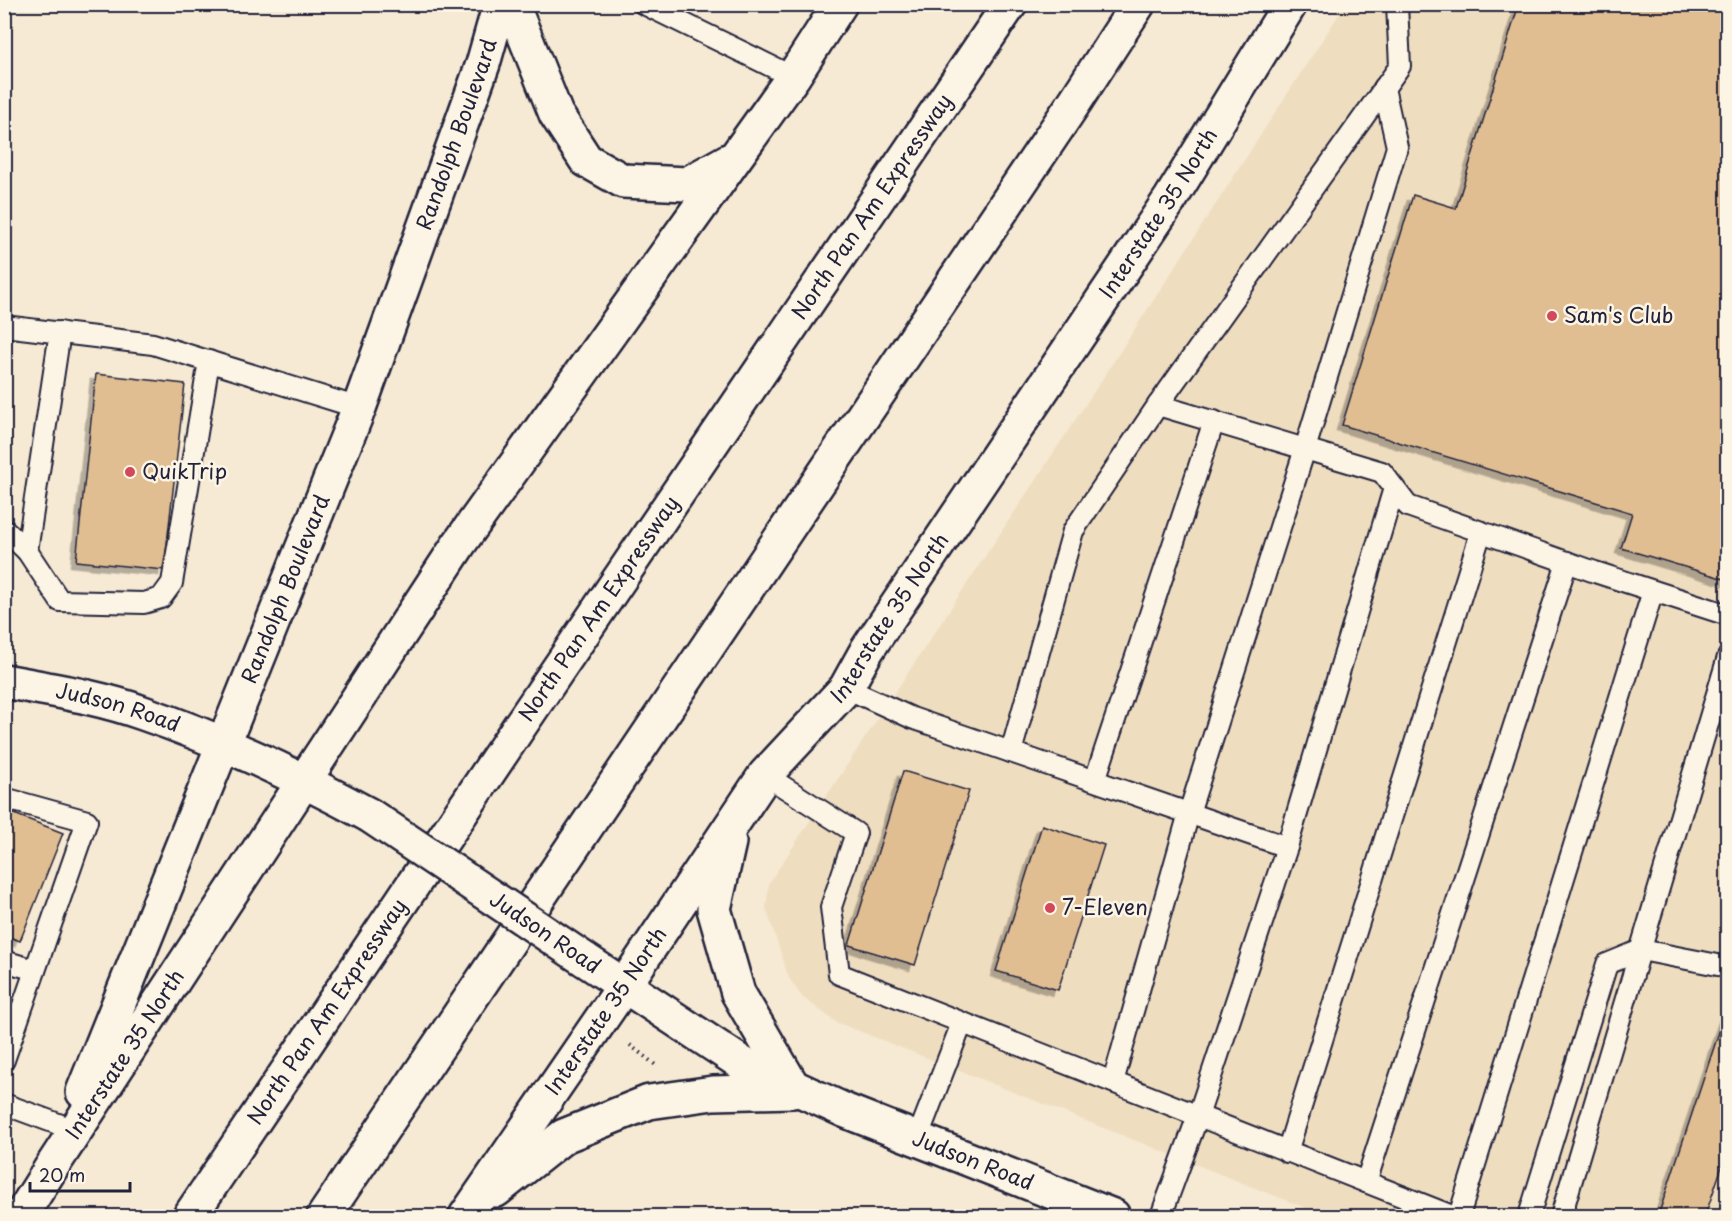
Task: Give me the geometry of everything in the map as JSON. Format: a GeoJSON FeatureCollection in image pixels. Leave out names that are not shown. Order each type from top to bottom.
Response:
{"type":"FeatureCollection","features":[{"type":"Feature","properties":{"kind":"main road","name":"Randolph Boulevard"},"geometry":{"type":"LineString","coordinates":[[51,1168],[225,745],[359,408],[483,64],[500,4]]}},
{"type":"Feature","properties":{"kind":"main road"},"geometry":{"type":"LineString","coordinates":[[512,4],[556,114],[586,160],[623,182],[687,184],[737,155]]}},
{"type":"Feature","properties":{"kind":"main road","name":"Interstate 35 North"},"geometry":{"type":"LineString","coordinates":[[21,1216],[459,544],[793,77],[840,4]]}},
{"type":"Feature","properties":{"kind":"main road","name":"North Pan Am Expressway"},"geometry":{"type":"LineString","coordinates":[[190,1216],[1010,4]]}},
{"type":"Feature","properties":{"kind":"main road"},"geometry":{"type":"LineString","coordinates":[[324,1216],[1063,120],[1138,4]]}},
{"type":"Feature","properties":{"kind":"main road","name":"Interstate 35 North"},"geometry":{"type":"LineString","coordinates":[[468,1213],[765,775],[846,688],[867,650],[1171,198],[1290,4]]}},
{"type":"Feature","properties":{"kind":"main road","name":"Judson Road"},"geometry":{"type":"LineString","coordinates":[[4,681],[72,694],[142,712],[304,780],[369,815],[743,1064],[846,1111],[1113,1216]]}},
{"type":"Feature","properties":{"kind":"main road"},"geometry":{"type":"LineString","coordinates":[[468,1213],[564,1136],[649,1102],[713,1093],[798,1089],[738,993],[714,909],[733,824]]}},
{"type":"Feature","properties":{"kind":"main road"},"geometry":{"type":"LineString","coordinates":[[172,1216],[278,1088]]}},
{"type":"Feature","properties":{"kind":"lane"},"geometry":{"type":"LineString","coordinates":[[644,4],[793,77]]}},
{"type":"Feature","properties":{"kind":"lane"},"geometry":{"type":"LineString","coordinates":[[1011,752],[1073,531],[1158,405],[1400,66],[1397,5]]}},
{"type":"Feature","properties":{"kind":"lane"},"geometry":{"type":"LineString","coordinates":[[1113,1082],[1189,813],[1305,448],[1396,147],[1384,88]]}},
{"type":"Feature","properties":{"kind":"lane"},"geometry":{"type":"LineString","coordinates":[[4,326],[153,344],[359,408]]}},
{"type":"Feature","properties":{"kind":"lane"},"geometry":{"type":"LineString","coordinates":[[27,551],[60,332]]}},
{"type":"Feature","properties":{"kind":"lane"},"geometry":{"type":"LineString","coordinates":[[4,529],[27,551],[60,601],[144,603],[161,598],[172,583],[209,361]]}},
{"type":"Feature","properties":{"kind":"lane"},"geometry":{"type":"LineString","coordinates":[[1158,405],[1382,472],[1408,506],[1728,615]]}},
{"type":"Feature","properties":{"kind":"lane"},"geometry":{"type":"LineString","coordinates":[[1095,780],[1214,422]]}},
{"type":"Feature","properties":{"kind":"lane"},"geometry":{"type":"LineString","coordinates":[[1161,1216],[1198,1116],[1287,847],[1394,488]]}},
{"type":"Feature","properties":{"kind":"lane"},"geometry":{"type":"LineString","coordinates":[[1287,1152],[1481,532]]}},
{"type":"Feature","properties":{"kind":"lane"},"geometry":{"type":"LineString","coordinates":[[1366,1182],[1567,562]]}},
{"type":"Feature","properties":{"kind":"lane"},"geometry":{"type":"LineString","coordinates":[[1459,1216],[1653,591]]}},
{"type":"Feature","properties":{"kind":"lane"},"geometry":{"type":"LineString","coordinates":[[1561,1216],[1728,657]]}},
{"type":"Feature","properties":{"kind":"lane"},"geometry":{"type":"LineString","coordinates":[[846,688],[912,718],[1287,847]]}},
{"type":"Feature","properties":{"kind":"lane"},"geometry":{"type":"LineString","coordinates":[[765,775],[856,832],[831,907],[839,974],[1452,1216]]}},
{"type":"Feature","properties":{"kind":"lane"},"geometry":{"type":"LineString","coordinates":[[4,798],[87,821],[4,1060]]}},
{"type":"Feature","properties":{"kind":"lane"},"geometry":{"type":"LineString","coordinates":[[1529,1216],[1607,964],[1641,950],[1728,967]]}},
{"type":"Feature","properties":{"kind":"lane"},"geometry":{"type":"LineString","coordinates":[[4,961],[36,970]]}},
{"type":"Feature","properties":{"kind":"lane"},"geometry":{"type":"LineString","coordinates":[[917,1139],[962,1023]]}},
{"type":"Feature","properties":{"kind":"lane"},"geometry":{"type":"LineString","coordinates":[[4,1104],[69,1128]]}},
{"type":"Feature","properties":{"kind":"path"},"geometry":{"type":"LineString","coordinates":[[630,1045],[636,1047],[659,1068]]}},
{"type":"Feature","properties":{"kind":"shaded area"},"geometry":{"type":"Polygon","coordinates":[[[1345,5],[1727,5],[1727,1216],[1326,1216],[836,1022],[802,997],[789,978],[766,908],[769,883],[1101,381],[1345,5]]]}},
{"type":"Feature","properties":{"kind":"building","name":"Sam's Club"},"geometry":{"type":"Polygon","coordinates":[[[1519,4],[1728,4],[1728,580],[1621,548],[1632,513],[1342,425],[1413,195],[1456,208],[1519,4]]]}},
{"type":"Feature","properties":{"kind":"building","name":"QuikTrip"},"geometry":{"type":"Polygon","coordinates":[[[96,374],[185,384],[164,570],[76,561],[96,374]]]}},
{"type":"Feature","properties":{"kind":"building"},"geometry":{"type":"Polygon","coordinates":[[[903,771],[969,791],[915,965],[849,945],[903,771]]]}},
{"type":"Feature","properties":{"kind":"building"},"geometry":{"type":"Polygon","coordinates":[[[4,810],[63,833],[20,941],[4,935],[4,810]]]}},
{"type":"Feature","properties":{"kind":"building","name":"7-Eleven"},"geometry":{"type":"Polygon","coordinates":[[[1042,825],[1104,845],[1058,990],[996,971],[1042,825]]]}},
{"type":"Feature","properties":{"kind":"building"},"geometry":{"type":"Polygon","coordinates":[[[1728,1005],[1728,1149],[1705,1216],[1658,1216],[1728,1005]]]}},
{"type":"Feature","properties":{"kind":"place","name":"Sam's Club"},"geometry":{"type":"Point","coordinates":[1552,316]}},
{"type":"Feature","properties":{"kind":"place","name":"QuikTrip"},"geometry":{"type":"Point","coordinates":[130,472]}},
{"type":"Feature","properties":{"kind":"place","name":"7-Eleven"},"geometry":{"type":"Point","coordinates":[1050,908]}}]}
